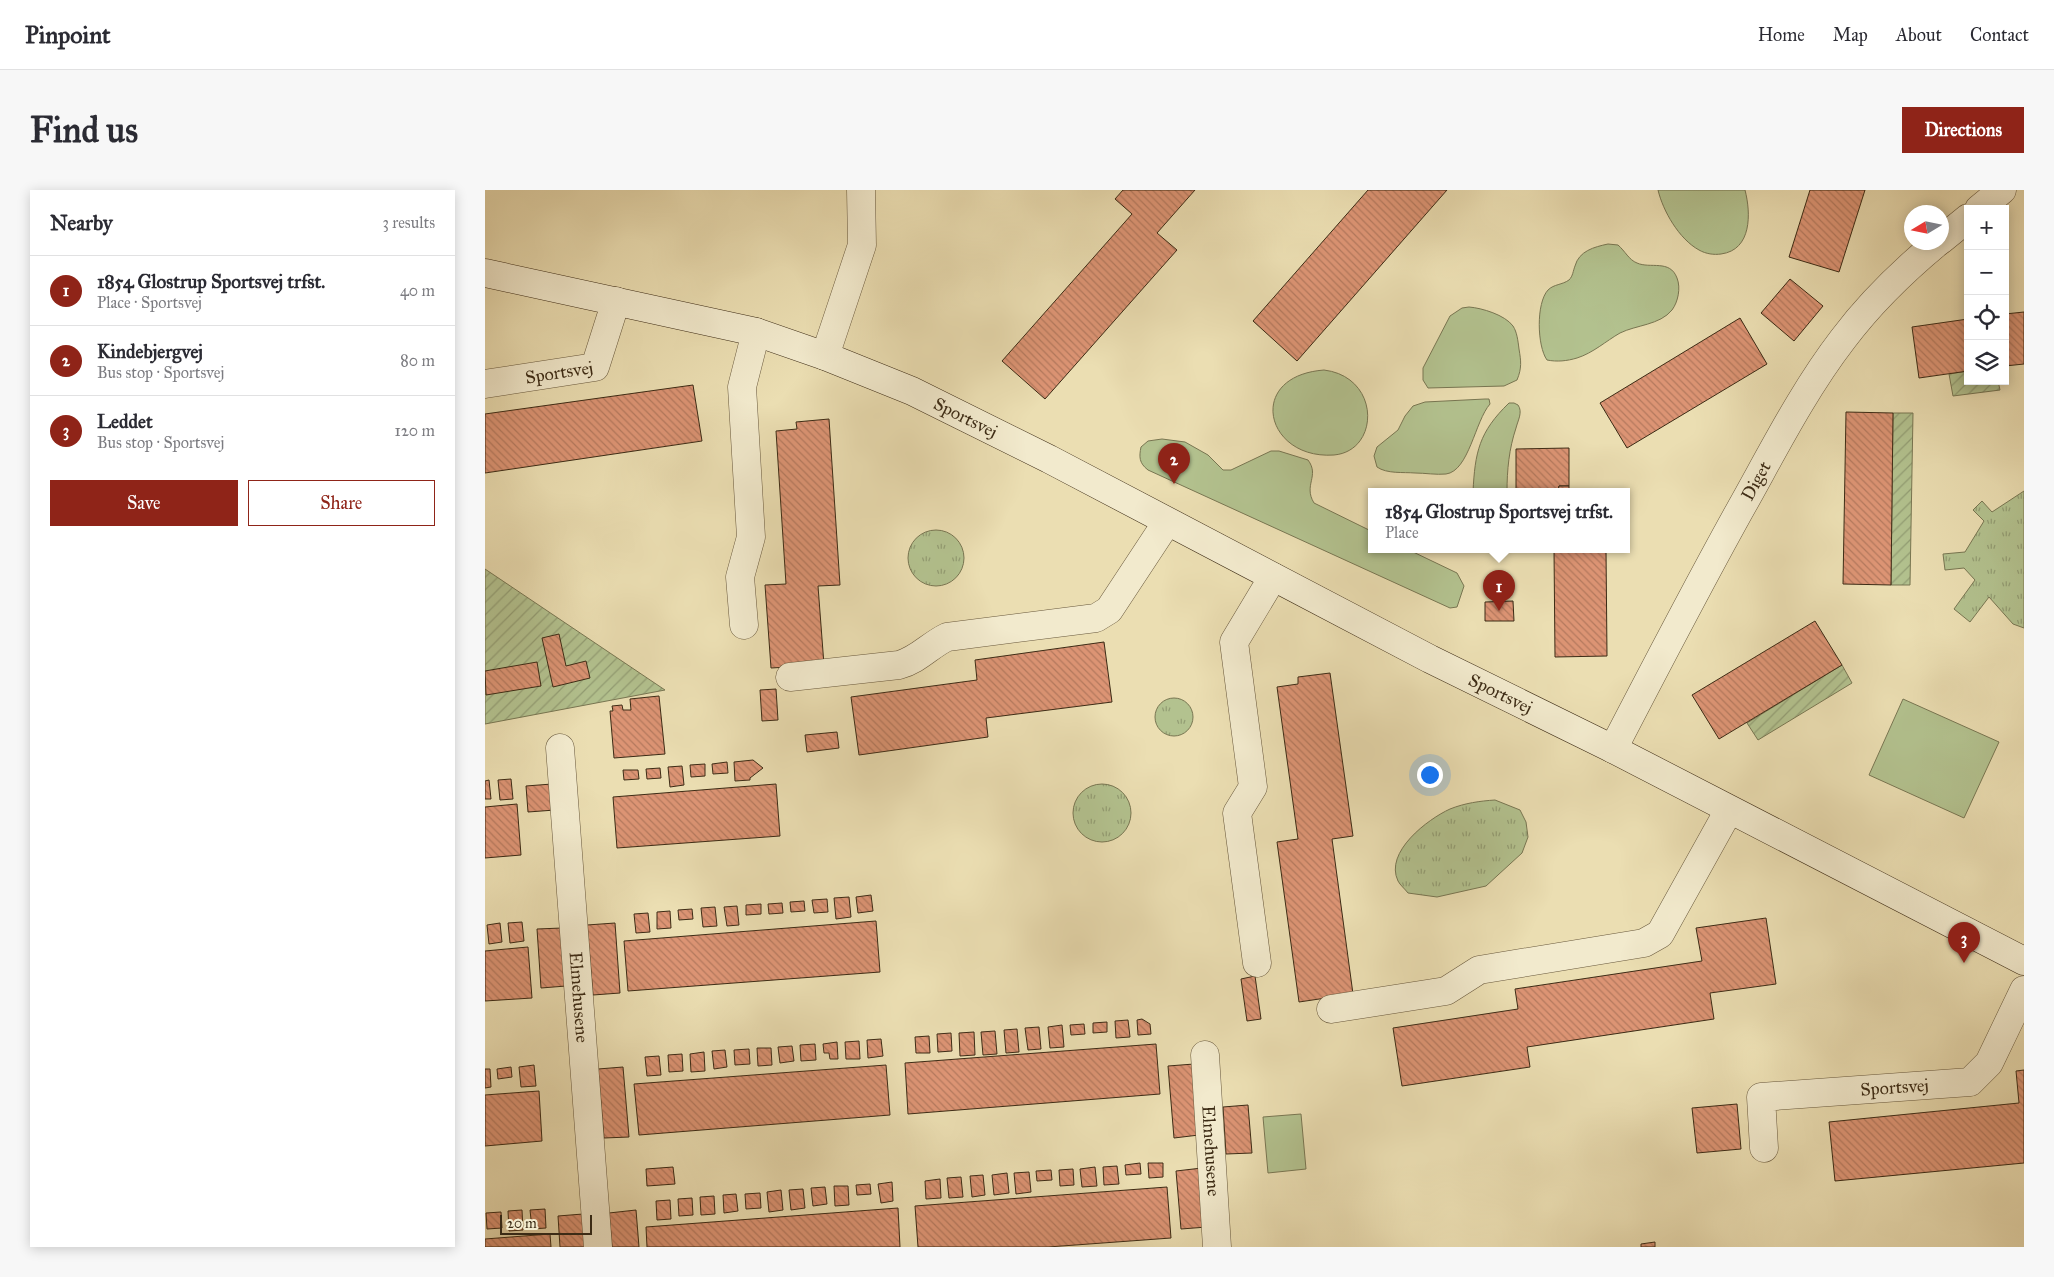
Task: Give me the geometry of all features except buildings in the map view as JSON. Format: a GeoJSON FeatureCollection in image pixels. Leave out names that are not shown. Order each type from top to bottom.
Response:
{"type":"FeatureCollection","features":[{"type":"Feature","properties":{"kind":"street"},"geometry":{"type":"LineString","coordinates":[[825,356],[862,245],[861,190]]}},
{"type":"Feature","properties":{"kind":"street"},"geometry":{"type":"LineString","coordinates":[[1984,205],[2002,190]]}},
{"type":"Feature","properties":{"kind":"street"},"geometry":{"type":"LineString","coordinates":[[1949,233],[1964,221]]}},
{"type":"Feature","properties":{"kind":"street","name":"Diget"},"geometry":{"type":"LineString","coordinates":[[1613,748],[1784,430],[1820,372],[1843,339],[1874,303],[1909,266],[1928,250]]}},
{"type":"Feature","properties":{"kind":"street","name":"Sportsvej"},"geometry":{"type":"LineString","coordinates":[[485,273],[756,332],[825,356],[912,391],[977,422],[1430,659],[1613,748],[1729,810],[2024,961]]}},
{"type":"Feature","properties":{"kind":"street","name":"Sportsvej"},"geometry":{"type":"LineString","coordinates":[[485,384],[595,367],[616,301]]}},
{"type":"Feature","properties":{"kind":"street"},"geometry":{"type":"LineString","coordinates":[[744,625],[740,577],[751,537],[742,388],[756,332]]}},
{"type":"Feature","properties":{"kind":"street"},"geometry":{"type":"LineString","coordinates":[[790,677],[899,666],[915,659],[934,643],[947,637],[1096,618],[1109,610],[1167,522]]}},
{"type":"Feature","properties":{"kind":"street"},"geometry":{"type":"LineString","coordinates":[[1257,963],[1237,813],[1253,787],[1234,642],[1273,577]]}},
{"type":"Feature","properties":{"kind":"street","name":"Elmehusene"},"geometry":{"type":"LineString","coordinates":[[560,748],[599,1247]]}},
{"type":"Feature","properties":{"kind":"street"},"geometry":{"type":"LineString","coordinates":[[1331,1009],[1446,991],[1479,970],[1644,943],[1660,934],[1729,810]]}},
{"type":"Feature","properties":{"kind":"street","name":"Sportsvej"},"geometry":{"type":"LineString","coordinates":[[1764,1148],[1761,1097],[1971,1082],[1989,1063],[2024,990]]}},
{"type":"Feature","properties":{"kind":"street","name":"Elmehusene"},"geometry":{"type":"LineString","coordinates":[[1205,1055],[1217,1247]]}},
{"type":"Feature","properties":{"kind":"green space"},"geometry":{"type":"Polygon","coordinates":[[[1658,190],[1745,190],[1748,219],[1744,238],[1739,246],[1721,254],[1710,254],[1699,250],[1685,239],[1673,224],[1658,190]]]}},
{"type":"Feature","properties":{"kind":"green space"},"geometry":{"type":"Polygon","coordinates":[[[1608,244],[1618,245],[1634,262],[1642,265],[1670,268],[1677,278],[1679,286],[1674,307],[1661,319],[1626,330],[1583,356],[1566,360],[1547,360],[1541,345],[1539,325],[1541,304],[1544,296],[1550,288],[1569,280],[1577,261],[1584,253],[1592,248],[1608,244]]]}},
{"type":"Feature","properties":{"kind":"green space"},"geometry":{"type":"Polygon","coordinates":[[[1469,307],[1493,313],[1505,319],[1513,326],[1521,361],[1517,380],[1504,386],[1428,388],[1423,380],[1423,368],[1450,316],[1462,308],[1469,307]]]}},
{"type":"Feature","properties":{"kind":"green space"},"geometry":{"type":"Polygon","coordinates":[[[1324,370],[1343,375],[1356,386],[1364,399],[1368,414],[1366,428],[1360,441],[1349,450],[1334,455],[1311,453],[1292,445],[1280,432],[1273,417],[1274,401],[1283,387],[1299,376],[1324,370]]]}},
{"type":"Feature","properties":{"kind":"green space"},"geometry":{"type":"Polygon","coordinates":[[[1964,372],[1964,385],[1999,385],[2000,390],[1953,396],[1949,374],[1964,372]]]}},
{"type":"Feature","properties":{"kind":"green space"},"geometry":{"type":"Polygon","coordinates":[[[1489,399],[1490,404],[1466,455],[1454,471],[1446,474],[1400,473],[1385,471],[1377,467],[1374,456],[1377,447],[1398,430],[1413,406],[1425,402],[1489,399]]]}},
{"type":"Feature","properties":{"kind":"green space"},"geometry":{"type":"Polygon","coordinates":[[[1509,403],[1518,405],[1520,413],[1510,452],[1507,488],[1473,488],[1477,454],[1485,433],[1509,403]]]}},
{"type":"Feature","properties":{"kind":"green space"},"geometry":{"type":"Polygon","coordinates":[[[1893,413],[1913,413],[1910,585],[1891,585],[1893,413]]]}},
{"type":"Feature","properties":{"kind":"green space"},"geometry":{"type":"Polygon","coordinates":[[[1162,439],[1185,442],[1208,455],[1223,470],[1231,470],[1271,451],[1279,451],[1308,460],[1312,471],[1310,491],[1314,503],[1368,530],[1368,553],[1415,553],[1457,573],[1464,586],[1457,607],[1450,608],[1148,470],[1140,460],[1140,454],[1141,447],[1148,441],[1162,439]]]}},
{"type":"Feature","properties":{"kind":"green space"},"geometry":{"type":"Polygon","coordinates":[[[2024,491],[2024,628],[2013,624],[1989,597],[1970,622],[1954,609],[1975,580],[1964,568],[1945,570],[1943,554],[1965,552],[1984,521],[1973,510],[1982,501],[1992,512],[2024,491]]]}},
{"type":"Feature","properties":{"kind":"green space"},"geometry":{"type":"Polygon","coordinates":[[[936,530],[947,532],[956,538],[962,547],[964,558],[962,569],[956,578],[947,584],[936,586],[925,584],[916,578],[910,569],[908,558],[910,547],[916,538],[925,532],[936,530]]]}},
{"type":"Feature","properties":{"kind":"green space"},"geometry":{"type":"Polygon","coordinates":[[[485,569],[665,690],[485,724],[485,569]]]}},
{"type":"Feature","properties":{"kind":"green space"},"geometry":{"type":"Polygon","coordinates":[[[1842,665],[1852,683],[1758,740],[1747,723],[1842,665]]]}},
{"type":"Feature","properties":{"kind":"green space"},"geometry":{"type":"Polygon","coordinates":[[[1174,698],[1188,703],[1193,717],[1188,731],[1174,736],[1160,731],[1155,717],[1160,703],[1174,698]]]}},
{"type":"Feature","properties":{"kind":"green space"},"geometry":{"type":"Polygon","coordinates":[[[1903,699],[1999,742],[1964,818],[1869,775],[1903,699]]]}},
{"type":"Feature","properties":{"kind":"green space"},"geometry":{"type":"Polygon","coordinates":[[[1102,784],[1113,786],[1126,797],[1131,813],[1129,824],[1118,837],[1102,842],[1091,840],[1078,829],[1073,813],[1075,802],[1086,789],[1102,784]]]}},
{"type":"Feature","properties":{"kind":"green space"},"geometry":{"type":"Polygon","coordinates":[[[1495,800],[1520,810],[1526,822],[1528,837],[1522,853],[1486,886],[1437,897],[1408,893],[1398,881],[1395,870],[1397,859],[1411,838],[1431,820],[1450,809],[1461,805],[1495,800]]]}},
{"type":"Feature","properties":{"kind":"green space"},"geometry":{"type":"Polygon","coordinates":[[[1301,1114],[1306,1169],[1268,1173],[1263,1117],[1301,1114]]]}},
{"type":"Feature","properties":{"kind":"place","name":"Kindebjergvej"},"geometry":{"type":"Point","coordinates":[1174,484]}},
{"type":"Feature","properties":{"kind":"place","name":"1854 Glostrup Sportsvej trfst."},"geometry":{"type":"Point","coordinates":[1499,611]}},
{"type":"Feature","properties":{"kind":"place","name":"Leddet"},"geometry":{"type":"Point","coordinates":[1964,963]}}]}
